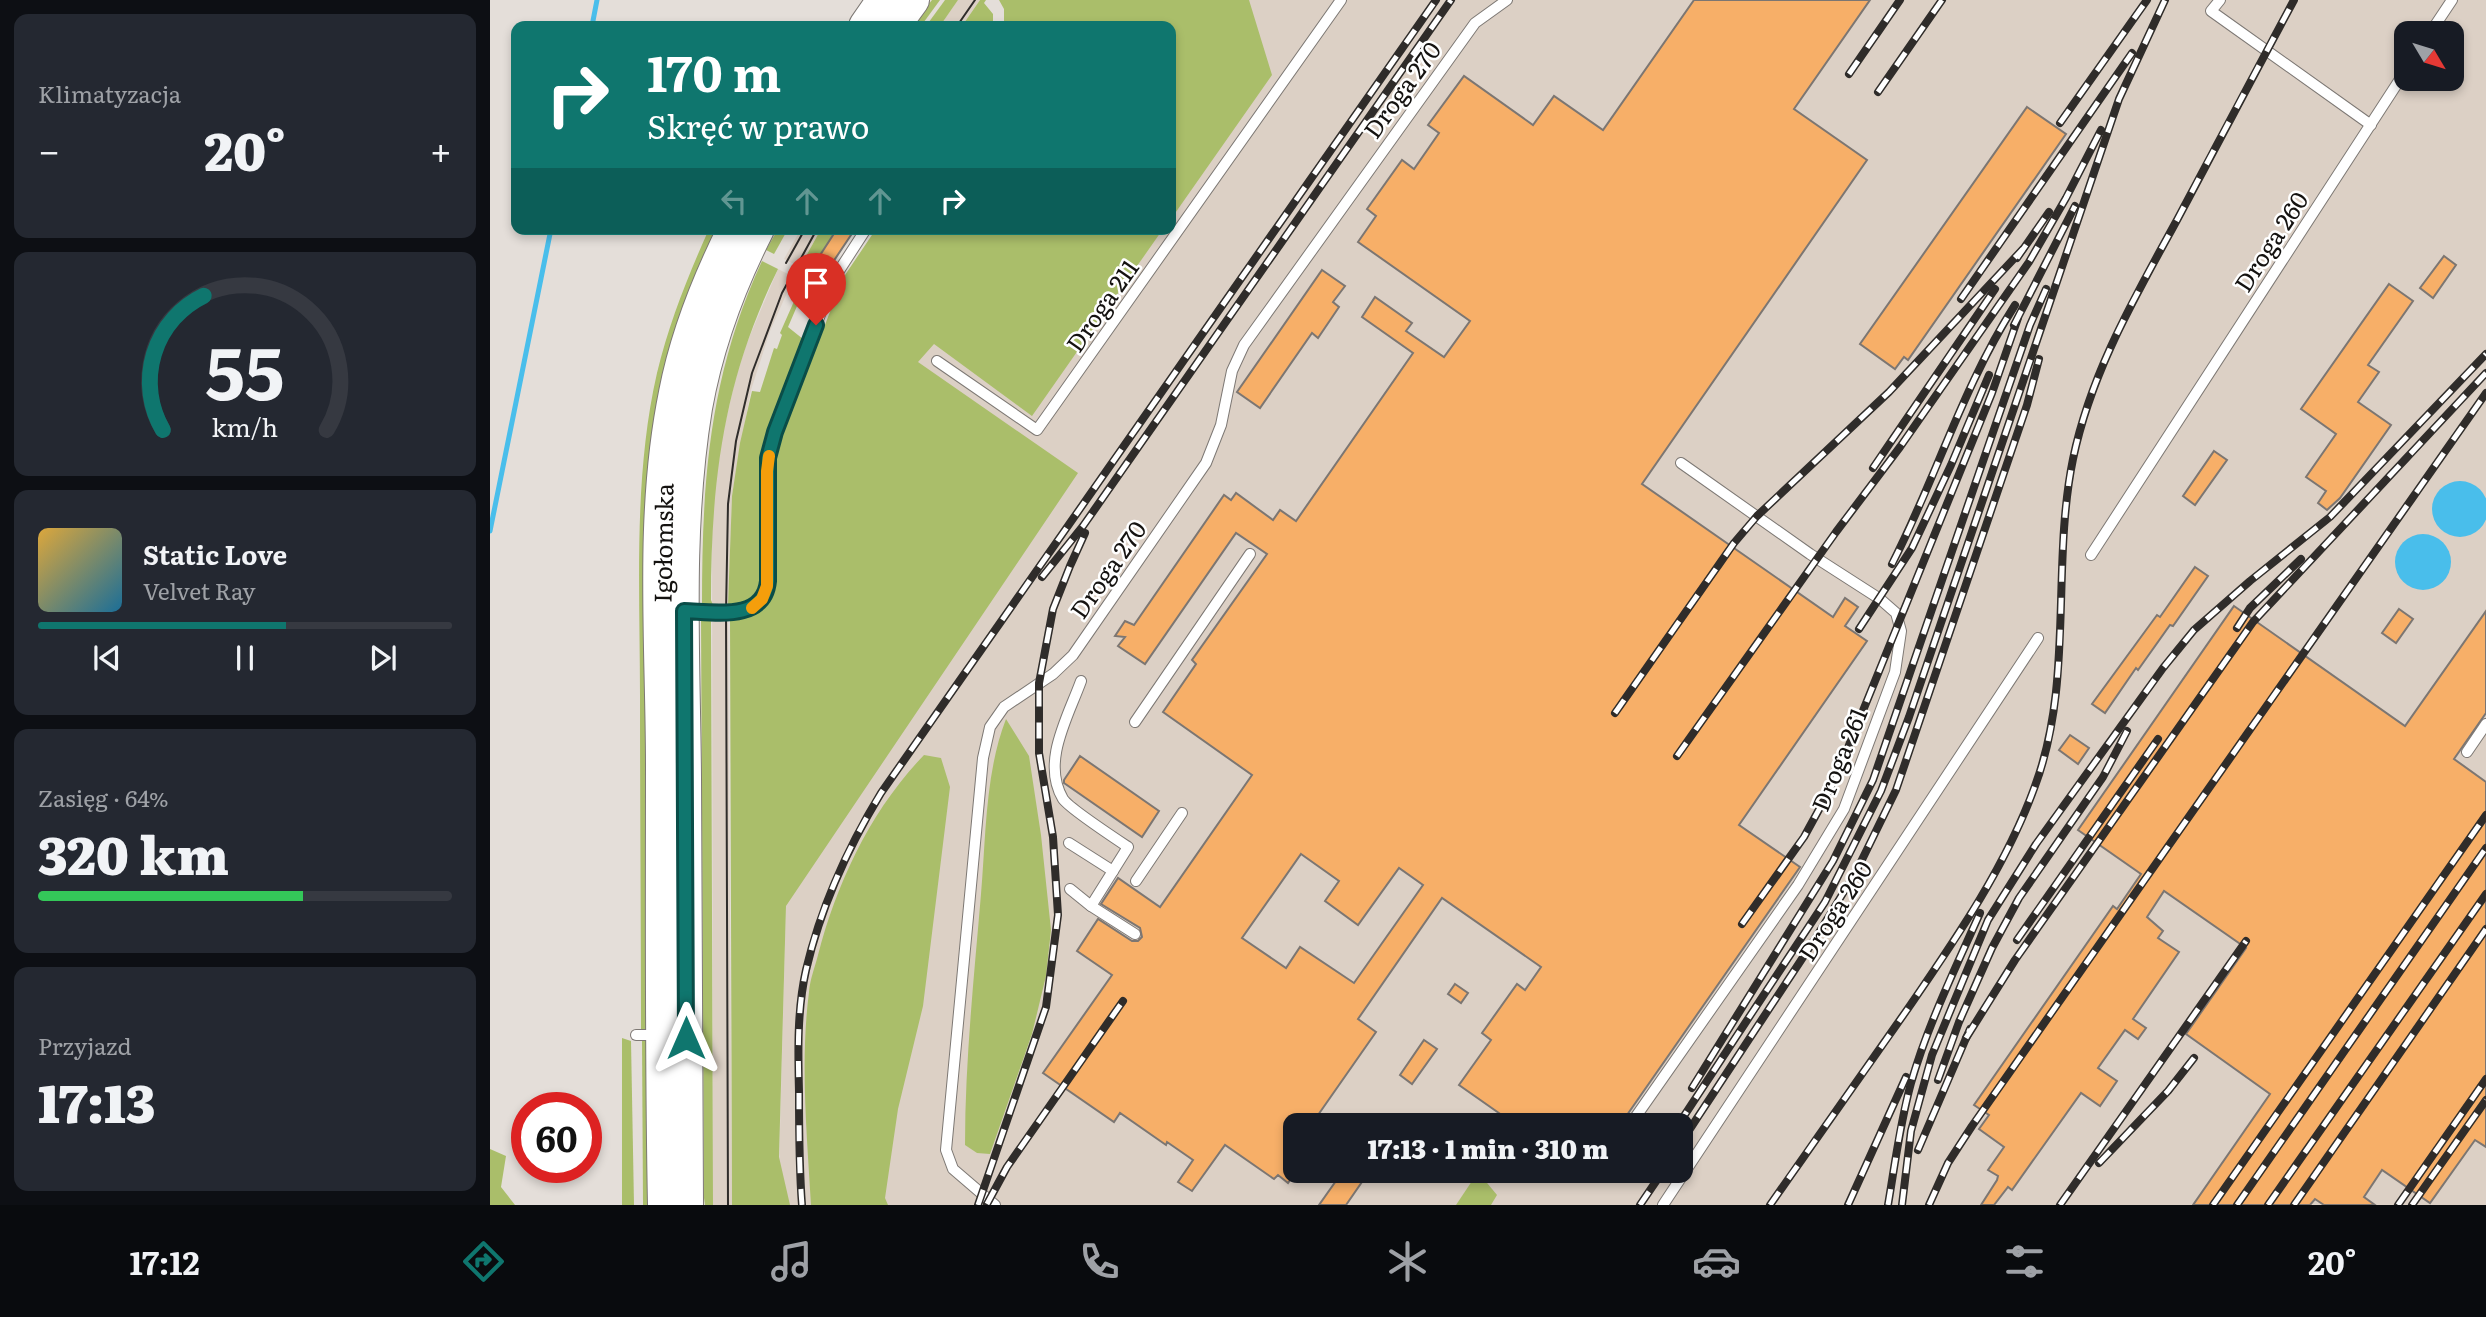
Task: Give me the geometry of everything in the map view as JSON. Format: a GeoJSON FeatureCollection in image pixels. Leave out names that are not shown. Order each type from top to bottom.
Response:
{"type":"FeatureCollection","features":[{"type":"Feature","properties":{"kind":"main road"},"geometry":{"type":"LineString","coordinates":[[869,21],[884,0]]}},
{"type":"Feature","properties":{"kind":"main road"},"geometry":{"type":"LineString","coordinates":[[898,21],[913,0]]}},
{"type":"Feature","properties":{"kind":"main road","name":"Igołomska"},"geometry":{"type":"LineString","coordinates":[[664,1205],[649,1035],[664,467],[675,393],[691,330],[731,235]]}},
{"type":"Feature","properties":{"kind":"main road","name":"Igołomska"},"geometry":{"type":"LineString","coordinates":[[687,1205],[684,611],[687,486],[696,408],[710,349],[724,305],[755,235]]}},
{"type":"Feature","properties":{"kind":"lane","name":"Droga 211"},"geometry":{"type":"LineString","coordinates":[[1176,233],[1341,0]]}},
{"type":"Feature","properties":{"kind":"lane","name":"Droga 270"},"geometry":{"type":"LineString","coordinates":[[995,1205],[953,1169],[946,1150],[983,758],[990,727],[1004,707],[1053,674],[1073,655],[1206,463],[1221,425],[1232,371],[1244,345],[1475,23],[1507,0]]}},
{"type":"Feature","properties":{"kind":"lane"},"geometry":{"type":"LineString","coordinates":[[2220,0],[2211,11],[2371,125]]}},
{"type":"Feature","properties":{"kind":"lane"},"geometry":{"type":"LineString","coordinates":[[2438,21],[2452,0]]}},
{"type":"Feature","properties":{"kind":"lane","name":"Droga 260"},"geometry":{"type":"LineString","coordinates":[[2091,555],[2394,90]]}},
{"type":"Feature","properties":{"kind":"lane"},"geometry":{"type":"LineString","coordinates":[[684,611],[743,611],[756,605],[765,594],[768,581],[767,471],[771,446],[832,280],[862,235]]}},
{"type":"Feature","properties":{"kind":"lane","name":"Droga 211"},"geometry":{"type":"LineString","coordinates":[[937,361],[1037,430],[1175,235]]}},
{"type":"Feature","properties":{"kind":"lane","name":"Droga 261"},"geometry":{"type":"LineString","coordinates":[[1638,1113],[1798,885],[1844,809],[1895,672],[1901,631],[1896,613],[1880,599],[1810,554],[1681,463]]}},
{"type":"Feature","properties":{"kind":"lane"},"geometry":{"type":"LineString","coordinates":[[1135,722],[1250,554]]}},
{"type":"Feature","properties":{"kind":"lane","name":"Droga 260"},"geometry":{"type":"LineString","coordinates":[[1663,1205],[2038,638]]}},
{"type":"Feature","properties":{"kind":"lane"},"geometry":{"type":"LineString","coordinates":[[1081,681],[1054,754],[1055,778],[1064,801],[1128,848],[1091,906]]}},
{"type":"Feature","properties":{"kind":"lane"},"geometry":{"type":"LineString","coordinates":[[2467,752],[2486,724]]}},
{"type":"Feature","properties":{"kind":"lane"},"geometry":{"type":"LineString","coordinates":[[1136,881],[1182,813]]}},
{"type":"Feature","properties":{"kind":"lane"},"geometry":{"type":"LineString","coordinates":[[1069,844],[1113,871]]}},
{"type":"Feature","properties":{"kind":"lane"},"geometry":{"type":"LineString","coordinates":[[1070,889],[1135,934]]}},
{"type":"Feature","properties":{"kind":"shaded area"},"geometry":{"type":"Polygon","coordinates":[[[958,0],[980,0],[965,21],[943,21],[958,0]]]}},
{"type":"Feature","properties":{"kind":"shaded area"},"geometry":{"type":"Polygon","coordinates":[[[1041,0],[2486,0],[2486,1205],[778,1205],[786,906],[882,235],[1176,235],[1176,21],[1146,21],[1041,0]]]}},
{"type":"Feature","properties":{"kind":"shaded area"},"geometry":{"type":"Polygon","coordinates":[[[798,235],[818,235],[800,267],[784,259],[798,235]]]}},
{"type":"Feature","properties":{"kind":"shaded area"},"geometry":{"type":"Polygon","coordinates":[[[778,269],[794,277],[770,331],[751,390],[732,496],[728,617],[732,1205],[713,1205],[712,510],[720,446],[735,381],[746,345],[778,269]]]}},
{"type":"Feature","properties":{"kind":"green space"},"geometry":{"type":"Polygon","coordinates":[[[932,0],[940,0],[925,21],[915,21],[932,0]]]}},
{"type":"Feature","properties":{"kind":"green space"},"geometry":{"type":"Polygon","coordinates":[[[945,0],[958,0],[943,21],[930,21],[945,0]]]}},
{"type":"Feature","properties":{"kind":"green space"},"geometry":{"type":"Polygon","coordinates":[[[980,0],[986,0],[984,3],[993,14],[993,21],[965,21],[980,0]]]}},
{"type":"Feature","properties":{"kind":"green space"},"geometry":{"type":"Polygon","coordinates":[[[999,0],[1249,0],[1272,75],[1176,212],[1176,21],[1004,21],[1004,9],[999,0]]]}},
{"type":"Feature","properties":{"kind":"green space"},"geometry":{"type":"Polygon","coordinates":[[[706,235],[720,235],[648,1030],[641,1030],[641,493],[649,413],[657,373],[667,336],[706,235]]]}},
{"type":"Feature","properties":{"kind":"green space"},"geometry":{"type":"Polygon","coordinates":[[[775,235],[785,235],[774,254],[766,250],[775,235]]]}},
{"type":"Feature","properties":{"kind":"green space"},"geometry":{"type":"Polygon","coordinates":[[[818,235],[833,235],[813,265],[825,274],[824,278],[800,267],[818,235]]]}},
{"type":"Feature","properties":{"kind":"green space"},"geometry":{"type":"Polygon","coordinates":[[[872,235],[1159,235],[1032,416],[934,344],[918,362],[1078,473],[786,906],[779,1157],[790,1205],[732,1205],[730,618],[760,612],[772,597],[773,466],[776,452],[843,278],[872,235]]]}},
{"type":"Feature","properties":{"kind":"green space"},"geometry":{"type":"Polygon","coordinates":[[[762,261],[778,269],[745,350],[733,390],[724,430],[714,513],[713,605],[702,605],[704,515],[712,429],[730,346],[762,261]]]}},
{"type":"Feature","properties":{"kind":"green space"},"geometry":{"type":"Polygon","coordinates":[[[803,281],[807,283],[788,327],[803,339],[762,450],[761,581],[749,599],[728,605],[732,496],[752,391],[760,392],[774,348],[777,349],[782,335],[780,333],[803,281]]]}},
{"type":"Feature","properties":{"kind":"green space"},"geometry":{"type":"Polygon","coordinates":[[[701,618],[713,618],[713,1205],[705,1205],[704,1198],[701,618]]]}},
{"type":"Feature","properties":{"kind":"green space"},"geometry":{"type":"Polygon","coordinates":[[[1006,719],[1029,756],[1051,930],[1046,976],[1032,1034],[990,1154],[977,1153],[965,1145],[967,1082],[990,783],[1006,719]]]}},
{"type":"Feature","properties":{"kind":"green space"},"geometry":{"type":"Polygon","coordinates":[[[924,755],[941,758],[950,787],[923,1006],[898,1109],[885,1198],[888,1205],[811,1205],[805,1045],[811,978],[835,901],[858,848],[888,799],[924,755]]]}},
{"type":"Feature","properties":{"kind":"green space"},"geometry":{"type":"Polygon","coordinates":[[[622,1038],[631,1041],[634,1205],[622,1205],[622,1038]]]}},
{"type":"Feature","properties":{"kind":"green space"},"geometry":{"type":"Polygon","coordinates":[[[642,1040],[648,1041],[654,1205],[643,1205],[642,1040]]]}},
{"type":"Feature","properties":{"kind":"green space"},"geometry":{"type":"Polygon","coordinates":[[[490,1149],[506,1156],[501,1187],[515,1205],[490,1205],[490,1149]]]}},
{"type":"Feature","properties":{"kind":"green space"},"geometry":{"type":"Polygon","coordinates":[[[1471,1183],[1487,1183],[1497,1195],[1491,1205],[1456,1205],[1471,1183]]]}},
{"type":"Feature","properties":{"kind":"water"},"geometry":{"type":"Polygon","coordinates":[[[2460,481],[2471,484],[2485,498],[2485,520],[2471,534],[2460,537],[2449,534],[2435,520],[2432,509],[2435,498],[2449,484],[2460,481]]]}},
{"type":"Feature","properties":{"kind":"water"},"geometry":{"type":"Polygon","coordinates":[[[2423,534],[2434,536],[2443,542],[2449,551],[2449,573],[2443,582],[2434,588],[2423,590],[2412,588],[2403,582],[2397,573],[2395,562],[2397,551],[2403,542],[2412,536],[2423,534]]]}},
{"type":"Feature","properties":{"kind":"building"},"geometry":{"type":"Polygon","coordinates":[[[1694,0],[1870,0],[1794,109],[1867,160],[1642,484],[1833,617],[1845,598],[1858,607],[1845,626],[1867,641],[1739,825],[1800,867],[1628,1113],[1499,1113],[1459,1085],[1491,1040],[1482,1033],[1517,984],[1525,990],[1541,967],[1442,898],[1358,1019],[1376,1032],[1319,1113],[1283,1113],[1283,1179],[1278,1175],[1274,1179],[1225,1145],[1192,1191],[1178,1182],[1193,1160],[1120,1113],[1114,1122],[1043,1073],[1112,975],[1077,951],[1098,919],[1132,941],[1138,941],[1142,937],[1140,928],[1101,904],[1118,878],[1160,907],[1252,775],[1163,712],[1196,664],[1192,660],[1267,554],[1236,533],[1145,664],[1118,646],[1125,637],[1115,636],[1125,621],[1134,625],[1224,495],[1231,500],[1236,493],[1273,520],[1280,510],[1296,521],[1413,353],[1362,317],[1375,297],[1412,323],[1406,331],[1444,357],[1470,321],[1358,242],[1376,216],[1367,209],[1402,160],[1414,169],[1439,133],[1428,125],[1464,76],[1533,125],[1554,96],[1603,130],[1694,0]],[[1301,854],[1242,938],[1286,968],[1300,947],[1354,983],[1423,885],[1399,868],[1358,925],[1325,901],[1339,881],[1301,854]]]}},
{"type":"Feature","properties":{"kind":"building"},"geometry":{"type":"Polygon","coordinates":[[[2027,107],[2066,134],[1908,360],[1904,357],[1895,369],[1860,344],[2027,107]]]}},
{"type":"Feature","properties":{"kind":"building"},"geometry":{"type":"Polygon","coordinates":[[[833,235],[851,235],[825,274],[813,266],[833,235]]]}},
{"type":"Feature","properties":{"kind":"building"},"geometry":{"type":"Polygon","coordinates":[[[2444,256],[2456,265],[2433,298],[2420,288],[2444,256]]]}},
{"type":"Feature","properties":{"kind":"building"},"geometry":{"type":"Polygon","coordinates":[[[1322,270],[1345,286],[1333,302],[1339,307],[1318,338],[1312,333],[1260,408],[1237,392],[1322,270]]]}},
{"type":"Feature","properties":{"kind":"building"},"geometry":{"type":"Polygon","coordinates":[[[2389,284],[2413,301],[2368,365],[2379,372],[2358,402],[2391,425],[2340,498],[2327,510],[2318,503],[2326,491],[2306,477],[2336,434],[2301,409],[2389,284]]]}},
{"type":"Feature","properties":{"kind":"building"},"geometry":{"type":"Polygon","coordinates":[[[2214,451],[2227,460],[2195,505],[2183,496],[2214,451]]]}},
{"type":"Feature","properties":{"kind":"building"},"geometry":{"type":"Polygon","coordinates":[[[2195,567],[2208,576],[2173,626],[2170,625],[2138,670],[2136,668],[2105,713],[2092,704],[2195,567]]]}},
{"type":"Feature","properties":{"kind":"building"},"geometry":{"type":"Polygon","coordinates":[[[2234,606],[2405,726],[2486,611],[2486,713],[2454,759],[2486,782],[2486,1147],[2475,1140],[2430,1203],[2382,1170],[2364,1197],[2375,1205],[2324,1205],[2315,1199],[2310,1205],[2193,1205],[2270,1094],[2186,1034],[2246,948],[2164,891],[2147,917],[2163,931],[2158,938],[2179,952],[2133,1019],[2146,1028],[2138,1039],[2125,1030],[2098,1068],[2117,1081],[2100,1106],[2081,1093],[2012,1190],[2008,1187],[1994,1205],[1981,1205],[1998,1176],[1988,1170],[2004,1147],[1979,1129],[1989,1115],[1974,1105],[2113,906],[2117,909],[2141,874],[2078,830],[2234,606]]]}},
{"type":"Feature","properties":{"kind":"building"},"geometry":{"type":"Polygon","coordinates":[[[2399,609],[2413,619],[2396,643],[2382,633],[2399,609]]]}},
{"type":"Feature","properties":{"kind":"building"},"geometry":{"type":"Polygon","coordinates":[[[2070,735],[2089,748],[2078,764],[2059,750],[2070,735]]]}},
{"type":"Feature","properties":{"kind":"building"},"geometry":{"type":"Polygon","coordinates":[[[1080,756],[1159,811],[1142,837],[1064,783],[1080,756]]]}},
{"type":"Feature","properties":{"kind":"building"},"geometry":{"type":"Polygon","coordinates":[[[1455,984],[1468,993],[1461,1003],[1448,994],[1455,984]]]}},
{"type":"Feature","properties":{"kind":"building"},"geometry":{"type":"Polygon","coordinates":[[[1424,1040],[1437,1049],[1412,1084],[1400,1075],[1424,1040]]]}},
{"type":"Feature","properties":{"kind":"building"},"geometry":{"type":"Polygon","coordinates":[[[1335,1183],[1361,1183],[1346,1205],[1319,1205],[1335,1183]]]}},
{"type":"Feature","properties":{"kind":"waterway"},"geometry":{"type":"LineString","coordinates":[[593,21],[597,0]]}},
{"type":"Feature","properties":{"kind":"waterway"},"geometry":{"type":"LineString","coordinates":[[490,531],[550,235]]}},
{"type":"Feature","properties":{"kind":"tram line"},"geometry":{"type":"LineString","coordinates":[[960,21],[975,0]]}},
{"type":"Feature","properties":{"kind":"tram line"},"geometry":{"type":"LineString","coordinates":[[786,263],[802,235]]}},
{"type":"Feature","properties":{"kind":"tram line"},"geometry":{"type":"LineString","coordinates":[[728,1205],[728,504],[736,441],[752,373],[782,293],[814,235]]}},
{"type":"Feature","properties":{"kind":"railway"},"geometry":{"type":"LineString","coordinates":[[802,1205],[798,1046],[803,985],[819,923],[836,878],[857,835],[881,793],[1436,0]]}},
{"type":"Feature","properties":{"kind":"railway"},"geometry":{"type":"LineString","coordinates":[[1042,577],[1083,526],[1451,0]]}},
{"type":"Feature","properties":{"kind":"railway"},"geometry":{"type":"LineString","coordinates":[[1849,74],[1900,0]]}},
{"type":"Feature","properties":{"kind":"railway"},"geometry":{"type":"LineString","coordinates":[[1878,92],[1942,0]]}},
{"type":"Feature","properties":{"kind":"railway"},"geometry":{"type":"LineString","coordinates":[[2060,123],[2147,0]]}},
{"type":"Feature","properties":{"kind":"railway"},"geometry":{"type":"LineString","coordinates":[[1686,1113],[1825,902],[1881,791],[1909,717],[2119,99],[2165,0]]}},
{"type":"Feature","properties":{"kind":"railway"},"geometry":{"type":"LineString","coordinates":[[1770,1205],[1962,927],[1995,873],[2023,816],[2047,746],[2054,706],[2067,500],[2073,459],[2091,396],[2130,307],[2294,0]]}},
{"type":"Feature","properties":{"kind":"railway"},"geometry":{"type":"LineString","coordinates":[[1961,299],[2132,53]]}},
{"type":"Feature","properties":{"kind":"railway"},"geometry":{"type":"LineString","coordinates":[[1677,756],[1836,532],[1900,447],[2029,262],[2101,130]]}},
{"type":"Feature","properties":{"kind":"railway"},"geometry":{"type":"LineString","coordinates":[[2014,325],[2075,206]]}},
{"type":"Feature","properties":{"kind":"railway"},"geometry":{"type":"LineString","coordinates":[[2017,258],[2049,212]]}},
{"type":"Feature","properties":{"kind":"railway"},"geometry":{"type":"LineString","coordinates":[[1615,713],[1734,543],[1757,516],[1889,392],[2023,249]]}},
{"type":"Feature","properties":{"kind":"railway"},"geometry":{"type":"LineString","coordinates":[[1873,468],[1995,289]]}},
{"type":"Feature","properties":{"kind":"railway"},"geometry":{"type":"LineString","coordinates":[[1692,1088],[1833,861],[1873,780],[2030,325],[2046,289]]}},
{"type":"Feature","properties":{"kind":"railway"},"geometry":{"type":"LineString","coordinates":[[1892,564],[1980,368],[2015,305]]}},
{"type":"Feature","properties":{"kind":"railway"},"geometry":{"type":"LineString","coordinates":[[1742,924],[1804,837],[1834,782],[1992,393],[2018,318]]}},
{"type":"Feature","properties":{"kind":"railway"},"geometry":{"type":"LineString","coordinates":[[1902,1205],[1911,1131],[1932,1055],[1988,920],[2036,844],[2163,668],[2194,630],[2330,517],[2486,354]]}},
{"type":"Feature","properties":{"kind":"railway"},"geometry":{"type":"LineString","coordinates":[[1693,1124],[1856,872],[1896,790],[2027,405],[2039,359]]}},
{"type":"Feature","properties":{"kind":"railway"},"geometry":{"type":"LineString","coordinates":[[1966,1038],[2015,960],[2253,622],[2486,373]]}},
{"type":"Feature","properties":{"kind":"railway"},"geometry":{"type":"LineString","coordinates":[[1859,629],[1912,548],[1989,375]]}},
{"type":"Feature","properties":{"kind":"railway"},"geometry":{"type":"LineString","coordinates":[[1929,1205],[1948,1163],[1972,1126],[2486,393]]}},
{"type":"Feature","properties":{"kind":"railway"},"geometry":{"type":"LineString","coordinates":[[978,1205],[1046,1007],[1058,915],[1053,837],[1039,753],[1039,683],[1053,609],[1085,533]]}},
{"type":"Feature","properties":{"kind":"railway"},"geometry":{"type":"LineString","coordinates":[[2237,628],[2250,608],[2301,559]]}},
{"type":"Feature","properties":{"kind":"railway"},"geometry":{"type":"LineString","coordinates":[[1938,1080],[1959,1022],[1992,948],[2019,898],[2103,777],[2127,731]]}},
{"type":"Feature","properties":{"kind":"railway"},"geometry":{"type":"LineString","coordinates":[[2017,940],[2158,739]]}},
{"type":"Feature","properties":{"kind":"railway"},"geometry":{"type":"LineString","coordinates":[[2213,1205],[2486,815]]}},
{"type":"Feature","properties":{"kind":"railway"},"geometry":{"type":"LineString","coordinates":[[2237,1205],[2486,848]]}},
{"type":"Feature","properties":{"kind":"railway"},"geometry":{"type":"LineString","coordinates":[[2268,1205],[2486,894]]}},
{"type":"Feature","properties":{"kind":"railway"},"geometry":{"type":"LineString","coordinates":[[1888,1205],[1911,1083],[1942,997],[1980,913]]}},
{"type":"Feature","properties":{"kind":"railway"},"geometry":{"type":"LineString","coordinates":[[2294,1205],[2486,929]]}},
{"type":"Feature","properties":{"kind":"railway"},"geometry":{"type":"LineString","coordinates":[[2060,1205],[2246,941]]}},
{"type":"Feature","properties":{"kind":"railway"},"geometry":{"type":"LineString","coordinates":[[987,1204],[1007,1167],[1123,1001]]}},
{"type":"Feature","properties":{"kind":"railway"},"geometry":{"type":"LineString","coordinates":[[1918,1150],[1970,1029]]}},
{"type":"Feature","properties":{"kind":"railway"},"geometry":{"type":"LineString","coordinates":[[2099,1163],[2168,1091],[2194,1058]]}},
{"type":"Feature","properties":{"kind":"railway"},"geometry":{"type":"LineString","coordinates":[[1848,1205],[1906,1077]]}},
{"type":"Feature","properties":{"kind":"railway"},"geometry":{"type":"LineString","coordinates":[[2398,1205],[2486,1079]]}},
{"type":"Feature","properties":{"kind":"railway"},"geometry":{"type":"LineString","coordinates":[[2412,1205],[2486,1100]]}},
{"type":"Feature","properties":{"kind":"railway"},"geometry":{"type":"LineString","coordinates":[[1640,1205],[1655,1183]]}},
{"type":"Feature","properties":{"kind":"slow traffic"},"geometry":{"type":"LineString","coordinates":[[752,608],[760,602],[767,586],[769,456]]}},
{"type":"Feature","properties":{"kind":"route"},"geometry":{"type":"LineString","coordinates":[[686,1038],[684,611],[743,611],[756,605],[765,594],[768,581],[768,458],[775,432],[816,325]]}}]}
